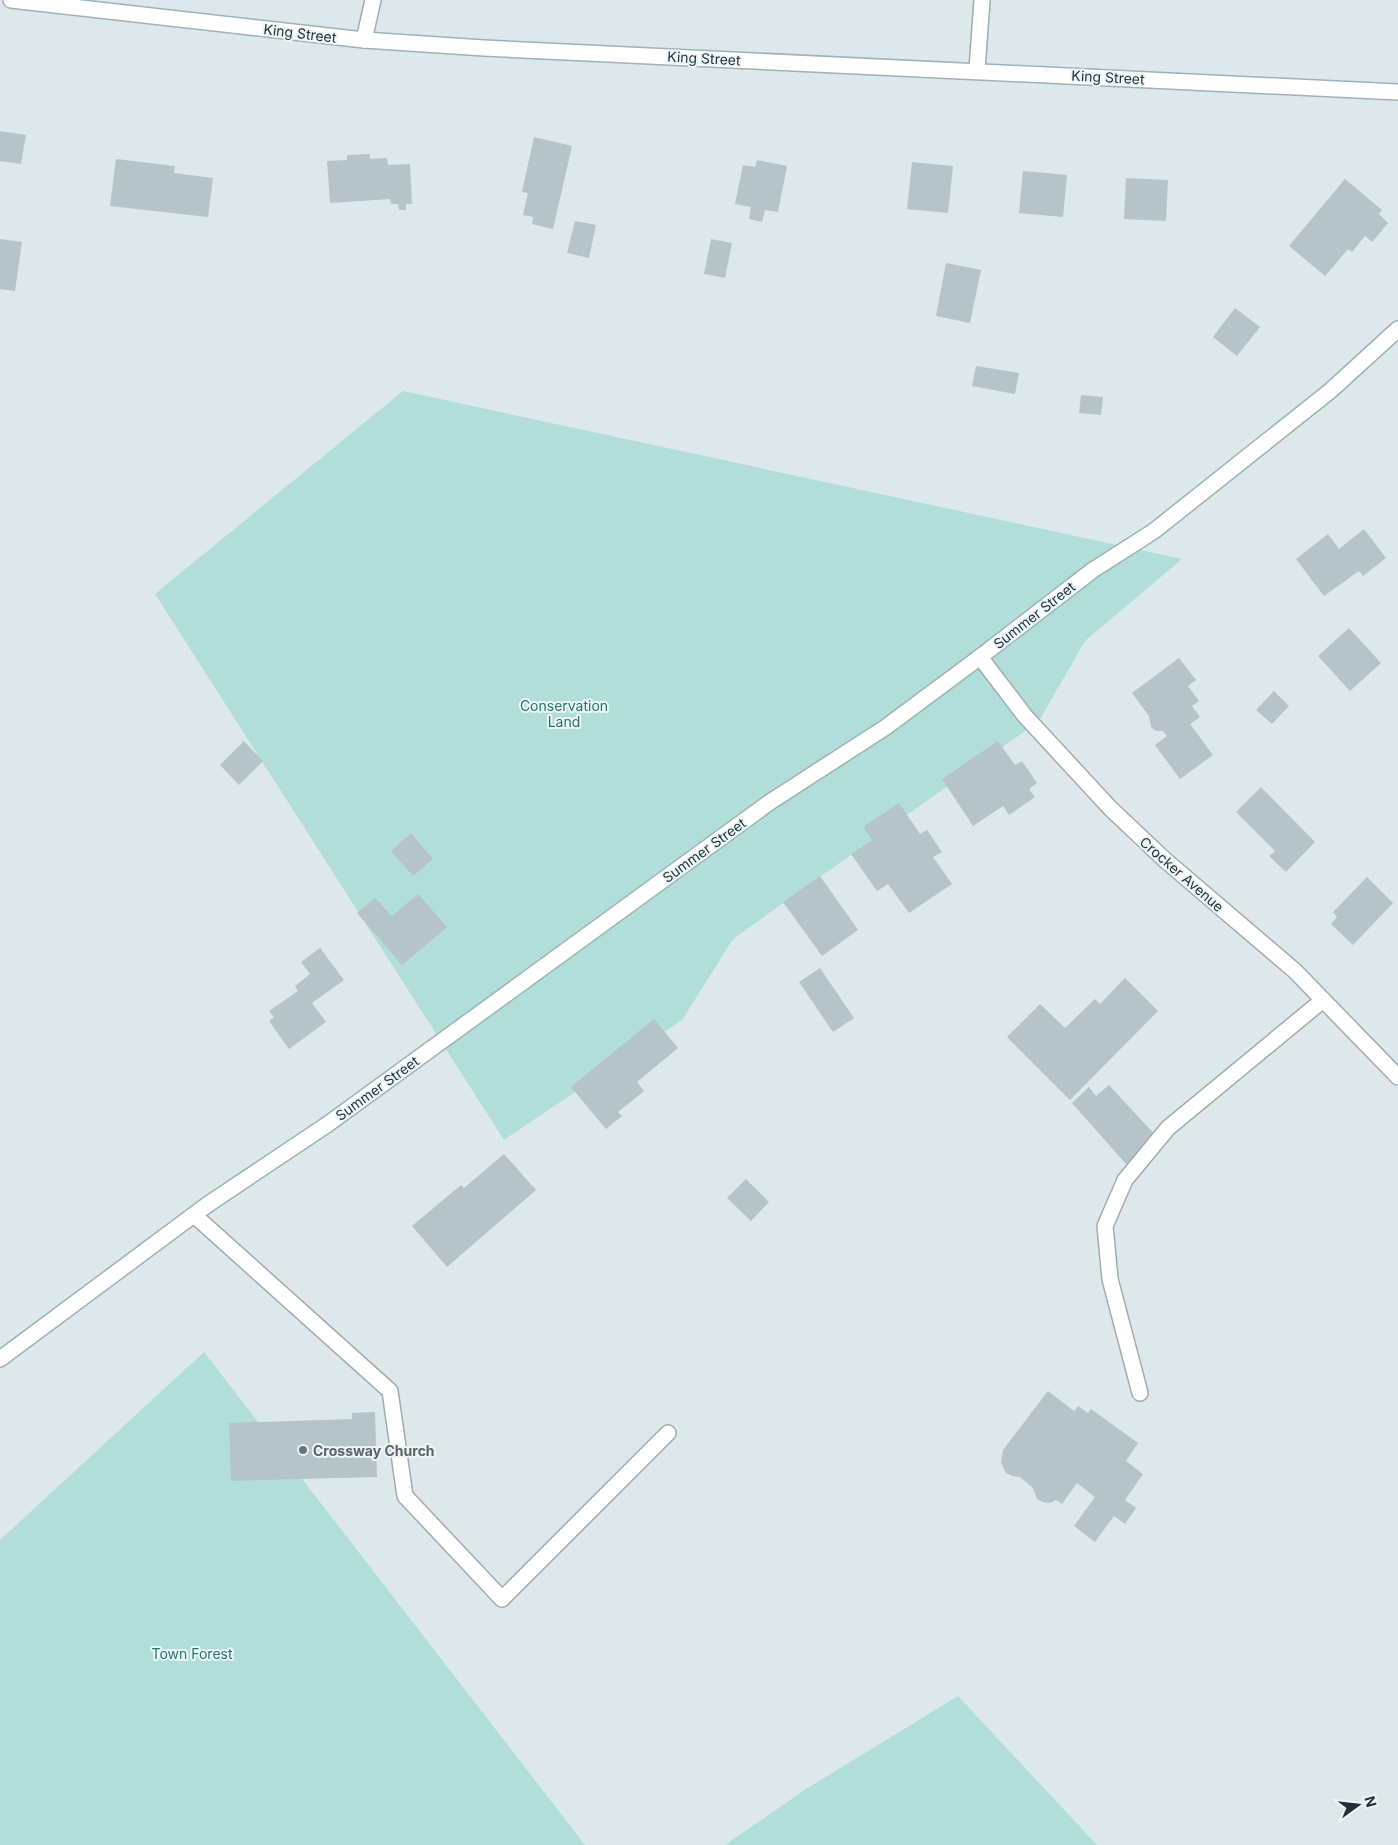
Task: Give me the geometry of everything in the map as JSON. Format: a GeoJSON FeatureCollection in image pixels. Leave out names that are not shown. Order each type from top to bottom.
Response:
{"type":"FeatureCollection","features":[{"type":"Feature","properties":{"kind":"main road","name":"King Street"},"geometry":{"type":"LineString","coordinates":[[11,0],[364,40],[484,48],[977,70],[1398,92]]}},
{"type":"Feature","properties":{"kind":"main road"},"geometry":{"type":"LineString","coordinates":[[364,40],[373,0]]}},
{"type":"Feature","properties":{"kind":"main road"},"geometry":{"type":"LineString","coordinates":[[977,70],[982,0]]}},
{"type":"Feature","properties":{"kind":"main road","name":"Summer Street"},"geometry":{"type":"LineString","coordinates":[[0,1359],[194,1215],[328,1124],[770,802],[886,727],[980,658],[1093,570],[1154,531],[1330,391],[1398,328]]}},
{"type":"Feature","properties":{"kind":"main road","name":"Crocker Avenue"},"geometry":{"type":"LineString","coordinates":[[980,658],[1026,716],[1110,808],[1165,860],[1295,971],[1398,1077]]}},
{"type":"Feature","properties":{"kind":"main road"},"geometry":{"type":"LineString","coordinates":[[1140,1393],[1110,1279],[1105,1226],[1125,1180],[1168,1128],[1323,1000]]}},
{"type":"Feature","properties":{"kind":"main road"},"geometry":{"type":"LineString","coordinates":[[194,1215],[390,1391],[405,1496],[502,1599],[668,1433]]}},
{"type":"Feature","properties":{"kind":"green space","name":"Conservation Land"},"geometry":{"type":"Polygon","coordinates":[[[403,391],[1182,559],[1085,641],[1039,721],[733,939],[682,1020],[504,1140],[155,594],[403,391]]]}},
{"type":"Feature","properties":{"kind":"green space","name":"Town Forest"},"geometry":{"type":"Polygon","coordinates":[[[204,1352],[585,1845],[0,1845],[0,1540],[204,1352]]]}},
{"type":"Feature","properties":{"kind":"green space"},"geometry":{"type":"Polygon","coordinates":[[[958,1696],[1097,1845],[725,1845],[806,1789],[958,1696]]]}},
{"type":"Feature","properties":{"kind":"building"},"geometry":{"type":"Polygon","coordinates":[[[0,131],[26,135],[21,164],[0,161],[0,131]]]}},
{"type":"Feature","properties":{"kind":"building"},"geometry":{"type":"Polygon","coordinates":[[[534,137],[572,146],[553,229],[532,224],[533,217],[523,215],[528,193],[522,192],[534,137]]]}},
{"type":"Feature","properties":{"kind":"building"},"geometry":{"type":"Polygon","coordinates":[[[370,154],[370,159],[387,158],[388,165],[410,164],[412,204],[406,204],[406,210],[399,210],[398,204],[391,204],[390,199],[330,203],[327,161],[347,160],[347,155],[370,154]]]}},
{"type":"Feature","properties":{"kind":"building"},"geometry":{"type":"Polygon","coordinates":[[[116,159],[175,166],[174,173],[213,178],[208,217],[110,206],[116,159]]]}},
{"type":"Feature","properties":{"kind":"building"},"geometry":{"type":"Polygon","coordinates":[[[757,160],[787,166],[778,212],[765,210],[762,222],[749,219],[751,207],[735,204],[743,165],[755,167],[757,160]]]}},
{"type":"Feature","properties":{"kind":"building"},"geometry":{"type":"Polygon","coordinates":[[[912,162],[953,166],[948,213],[907,209],[912,162]]]}},
{"type":"Feature","properties":{"kind":"building"},"geometry":{"type":"Polygon","coordinates":[[[1023,171],[1067,175],[1063,217],[1019,213],[1023,171]]]}},
{"type":"Feature","properties":{"kind":"building"},"geometry":{"type":"Polygon","coordinates":[[[1126,178],[1168,180],[1166,221],[1124,219],[1126,178]]]}},
{"type":"Feature","properties":{"kind":"building"},"geometry":{"type":"Polygon","coordinates":[[[1345,179],[1382,210],[1379,214],[1388,223],[1372,242],[1365,236],[1352,252],[1348,249],[1325,276],[1289,246],[1345,179]]]}},
{"type":"Feature","properties":{"kind":"building"},"geometry":{"type":"Polygon","coordinates":[[[575,221],[596,225],[589,258],[567,253],[575,221]]]}},
{"type":"Feature","properties":{"kind":"building"},"geometry":{"type":"Polygon","coordinates":[[[0,239],[22,242],[15,291],[0,289],[0,239]]]}},
{"type":"Feature","properties":{"kind":"building"},"geometry":{"type":"Polygon","coordinates":[[[711,239],[732,243],[725,278],[704,274],[711,239]]]}},
{"type":"Feature","properties":{"kind":"building"},"geometry":{"type":"Polygon","coordinates":[[[946,263],[981,270],[970,323],[936,316],[946,263]]]}},
{"type":"Feature","properties":{"kind":"building"},"geometry":{"type":"Polygon","coordinates":[[[1235,308],[1260,327],[1237,356],[1213,337],[1235,308]]]}},
{"type":"Feature","properties":{"kind":"building"},"geometry":{"type":"Polygon","coordinates":[[[976,366],[1019,373],[1015,394],[972,386],[976,366]]]}},
{"type":"Feature","properties":{"kind":"building"},"geometry":{"type":"Polygon","coordinates":[[[1081,395],[1103,397],[1101,415],[1079,413],[1081,395]]]}},
{"type":"Feature","properties":{"kind":"building"},"geometry":{"type":"Polygon","coordinates":[[[1364,529],[1386,558],[1363,576],[1359,571],[1324,596],[1296,559],[1328,534],[1339,549],[1364,529]]]}},
{"type":"Feature","properties":{"kind":"building"},"geometry":{"type":"Polygon","coordinates":[[[1349,628],[1381,663],[1350,691],[1318,656],[1349,628]]]}},
{"type":"Feature","properties":{"kind":"building"},"geometry":{"type":"Polygon","coordinates":[[[1179,658],[1196,680],[1188,686],[1199,701],[1192,706],[1200,717],[1190,724],[1213,755],[1180,779],[1155,745],[1167,736],[1163,731],[1156,731],[1151,727],[1149,716],[1132,693],[1179,658]]]}},
{"type":"Feature","properties":{"kind":"building"},"geometry":{"type":"Polygon","coordinates":[[[1274,691],[1289,706],[1272,724],[1256,710],[1274,691]]]}},
{"type":"Feature","properties":{"kind":"building"},"geometry":{"type":"Polygon","coordinates":[[[244,741],[263,761],[239,785],[220,765],[244,741]]]}},
{"type":"Feature","properties":{"kind":"building"},"geometry":{"type":"Polygon","coordinates":[[[998,741],[1015,765],[1022,761],[1037,783],[1029,789],[1035,797],[1009,815],[1003,806],[973,826],[942,779],[998,741]]]}},
{"type":"Feature","properties":{"kind":"building"},"geometry":{"type":"Polygon","coordinates":[[[1261,787],[1315,842],[1286,872],[1269,856],[1275,851],[1236,812],[1261,787]]]}},
{"type":"Feature","properties":{"kind":"building"},"geometry":{"type":"Polygon","coordinates":[[[899,803],[920,834],[927,830],[942,852],[933,857],[952,884],[909,913],[888,884],[877,891],[851,854],[872,840],[863,827],[899,803]]]}},
{"type":"Feature","properties":{"kind":"building"},"geometry":{"type":"Polygon","coordinates":[[[411,833],[433,859],[413,876],[391,851],[411,833]]]}},
{"type":"Feature","properties":{"kind":"building"},"geometry":{"type":"Polygon","coordinates":[[[820,876],[858,930],[822,956],[783,902],[820,876]]]}},
{"type":"Feature","properties":{"kind":"building"},"geometry":{"type":"Polygon","coordinates":[[[1367,877],[1393,903],[1353,945],[1331,924],[1337,917],[1333,912],[1367,877]]]}},
{"type":"Feature","properties":{"kind":"building"},"geometry":{"type":"Polygon","coordinates":[[[418,894],[447,927],[402,965],[357,913],[375,898],[392,916],[418,894]]]}},
{"type":"Feature","properties":{"kind":"building"},"geometry":{"type":"Polygon","coordinates":[[[320,948],[344,980],[312,1003],[326,1022],[289,1049],[269,1021],[274,1017],[269,1011],[298,991],[295,986],[310,974],[301,962],[320,948]]]}},
{"type":"Feature","properties":{"kind":"building"},"geometry":{"type":"Polygon","coordinates":[[[820,968],[854,1018],[833,1032],[799,982],[820,968]]]}},
{"type":"Feature","properties":{"kind":"building"},"geometry":{"type":"Polygon","coordinates":[[[1125,978],[1158,1011],[1070,1100],[1007,1037],[1040,1004],[1065,1028],[1095,999],[1100,1004],[1125,978]]]}},
{"type":"Feature","properties":{"kind":"building"},"geometry":{"type":"Polygon","coordinates":[[[654,1019],[678,1048],[637,1082],[644,1091],[618,1112],[622,1116],[606,1129],[571,1087],[654,1019]]]}},
{"type":"Feature","properties":{"kind":"building"},"geometry":{"type":"Polygon","coordinates":[[[1109,1085],[1156,1136],[1126,1164],[1072,1103],[1089,1087],[1096,1096],[1109,1085]]]}},
{"type":"Feature","properties":{"kind":"building"},"geometry":{"type":"Polygon","coordinates":[[[504,1154],[536,1190],[447,1267],[412,1226],[461,1185],[464,1188],[504,1154]]]}},
{"type":"Feature","properties":{"kind":"building"},"geometry":{"type":"Polygon","coordinates":[[[746,1179],[769,1202],[751,1221],[727,1198],[746,1179]]]}},
{"type":"Feature","properties":{"kind":"building"},"geometry":{"type":"Polygon","coordinates":[[[1048,1391],[1074,1411],[1078,1406],[1088,1413],[1091,1409],[1138,1443],[1126,1461],[1143,1474],[1125,1500],[1136,1508],[1125,1524],[1114,1516],[1095,1542],[1074,1526],[1095,1497],[1077,1483],[1062,1504],[1056,1500],[1050,1503],[1043,1502],[1037,1499],[1033,1488],[1020,1477],[1006,1473],[1001,1463],[1003,1450],[1048,1391]]]}},
{"type":"Feature","properties":{"kind":"building","name":"Crossway Church"},"geometry":{"type":"Polygon","coordinates":[[[375,1412],[377,1477],[231,1481],[229,1423],[352,1419],[352,1413],[375,1412]]]}},
{"type":"Feature","properties":{"kind":"place","name":"Crossway Church"},"geometry":{"type":"Point","coordinates":[303,1450]}}]}
